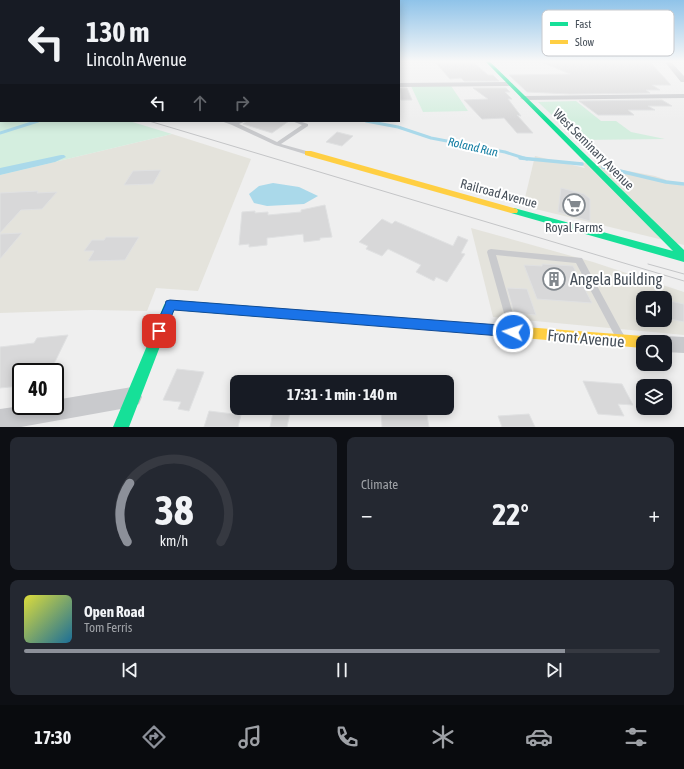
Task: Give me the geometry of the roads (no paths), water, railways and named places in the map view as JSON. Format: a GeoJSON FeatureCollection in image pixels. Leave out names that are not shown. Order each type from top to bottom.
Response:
{"type":"FeatureCollection","features":[{"type":"Feature","properties":{"kind":"street","name":"West Seminary Avenue"},"geometry":{"type":"LineString","coordinates":[[506,81],[684,257]]}},
{"type":"Feature","properties":{"kind":"street"},"geometry":{"type":"LineString","coordinates":[[400,85],[509,84]]}},
{"type":"Feature","properties":{"kind":"street"},"geometry":{"type":"LineString","coordinates":[[524,98],[684,96]]}},
{"type":"Feature","properties":{"kind":"street","name":"Railroad Avenue"},"geometry":{"type":"LineString","coordinates":[[308,153],[396,179],[684,257]]}},
{"type":"Feature","properties":{"kind":"street","name":"Front Avenue"},"geometry":{"type":"LineString","coordinates":[[132,397],[170,305],[636,342]]}},
{"type":"Feature","properties":{"kind":"street"},"geometry":{"type":"LineString","coordinates":[[672,345],[684,346]]}},
{"type":"Feature","properties":{"kind":"street"},"geometry":{"type":"LineString","coordinates":[[0,420],[132,397]]}},
{"type":"Feature","properties":{"kind":"street"},"geometry":{"type":"LineString","coordinates":[[121,427],[132,397]]}},
{"type":"Feature","properties":{"kind":"lane"},"geometry":{"type":"LineString","coordinates":[[226,122],[234,124],[277,144],[308,153]]}},
{"type":"Feature","properties":{"kind":"lane"},"geometry":{"type":"LineString","coordinates":[[234,124],[241,122]]}},
{"type":"Feature","properties":{"kind":"lane"},"geometry":{"type":"LineString","coordinates":[[277,144],[306,125],[297,122]]}},
{"type":"Feature","properties":{"kind":"lane"},"geometry":{"type":"LineString","coordinates":[[513,332],[491,252],[579,260],[622,341]]}},
{"type":"Feature","properties":{"kind":"water"},"geometry":{"type":"Polygon","coordinates":[[[61,155],[66,157],[55,162],[0,175],[0,168],[61,155]]]}},
{"type":"Feature","properties":{"kind":"water"},"geometry":{"type":"Polygon","coordinates":[[[273,183],[299,187],[318,196],[304,204],[267,206],[254,203],[249,194],[259,186],[273,183]]]}},
{"type":"Feature","properties":{"kind":"waterway","name":"Roland Run"},"geometry":{"type":"LineString","coordinates":[[0,133],[35,122]]}},
{"type":"Feature","properties":{"kind":"waterway","name":"Roland Run"},"geometry":{"type":"LineString","coordinates":[[371,122],[398,127],[431,138],[505,152],[526,159]]}},
{"type":"Feature","properties":{"kind":"waterway","name":"Roland Run"},"geometry":{"type":"LineString","coordinates":[[520,158],[526,159]]}},
{"type":"Feature","properties":{"kind":"waterway","name":"Roland Run"},"geometry":{"type":"LineString","coordinates":[[526,159],[582,164]]}},
{"type":"Feature","properties":{"kind":"waterway","name":"Roland Run"},"geometry":{"type":"LineString","coordinates":[[603,167],[666,182],[684,184]]}},
{"type":"Feature","properties":{"kind":"tram line"},"geometry":{"type":"LineString","coordinates":[[152,122],[684,281]]}},
{"type":"Feature","properties":{"kind":"tram line"},"geometry":{"type":"LineString","coordinates":[[648,264],[684,274]]}},
{"type":"Feature","properties":{"kind":"place","name":"Royal Farms"},"geometry":{"type":"Point","coordinates":[574,205]}},
{"type":"Feature","properties":{"kind":"place","name":"Angela Building"},"geometry":{"type":"Point","coordinates":[554,279]}}]}
